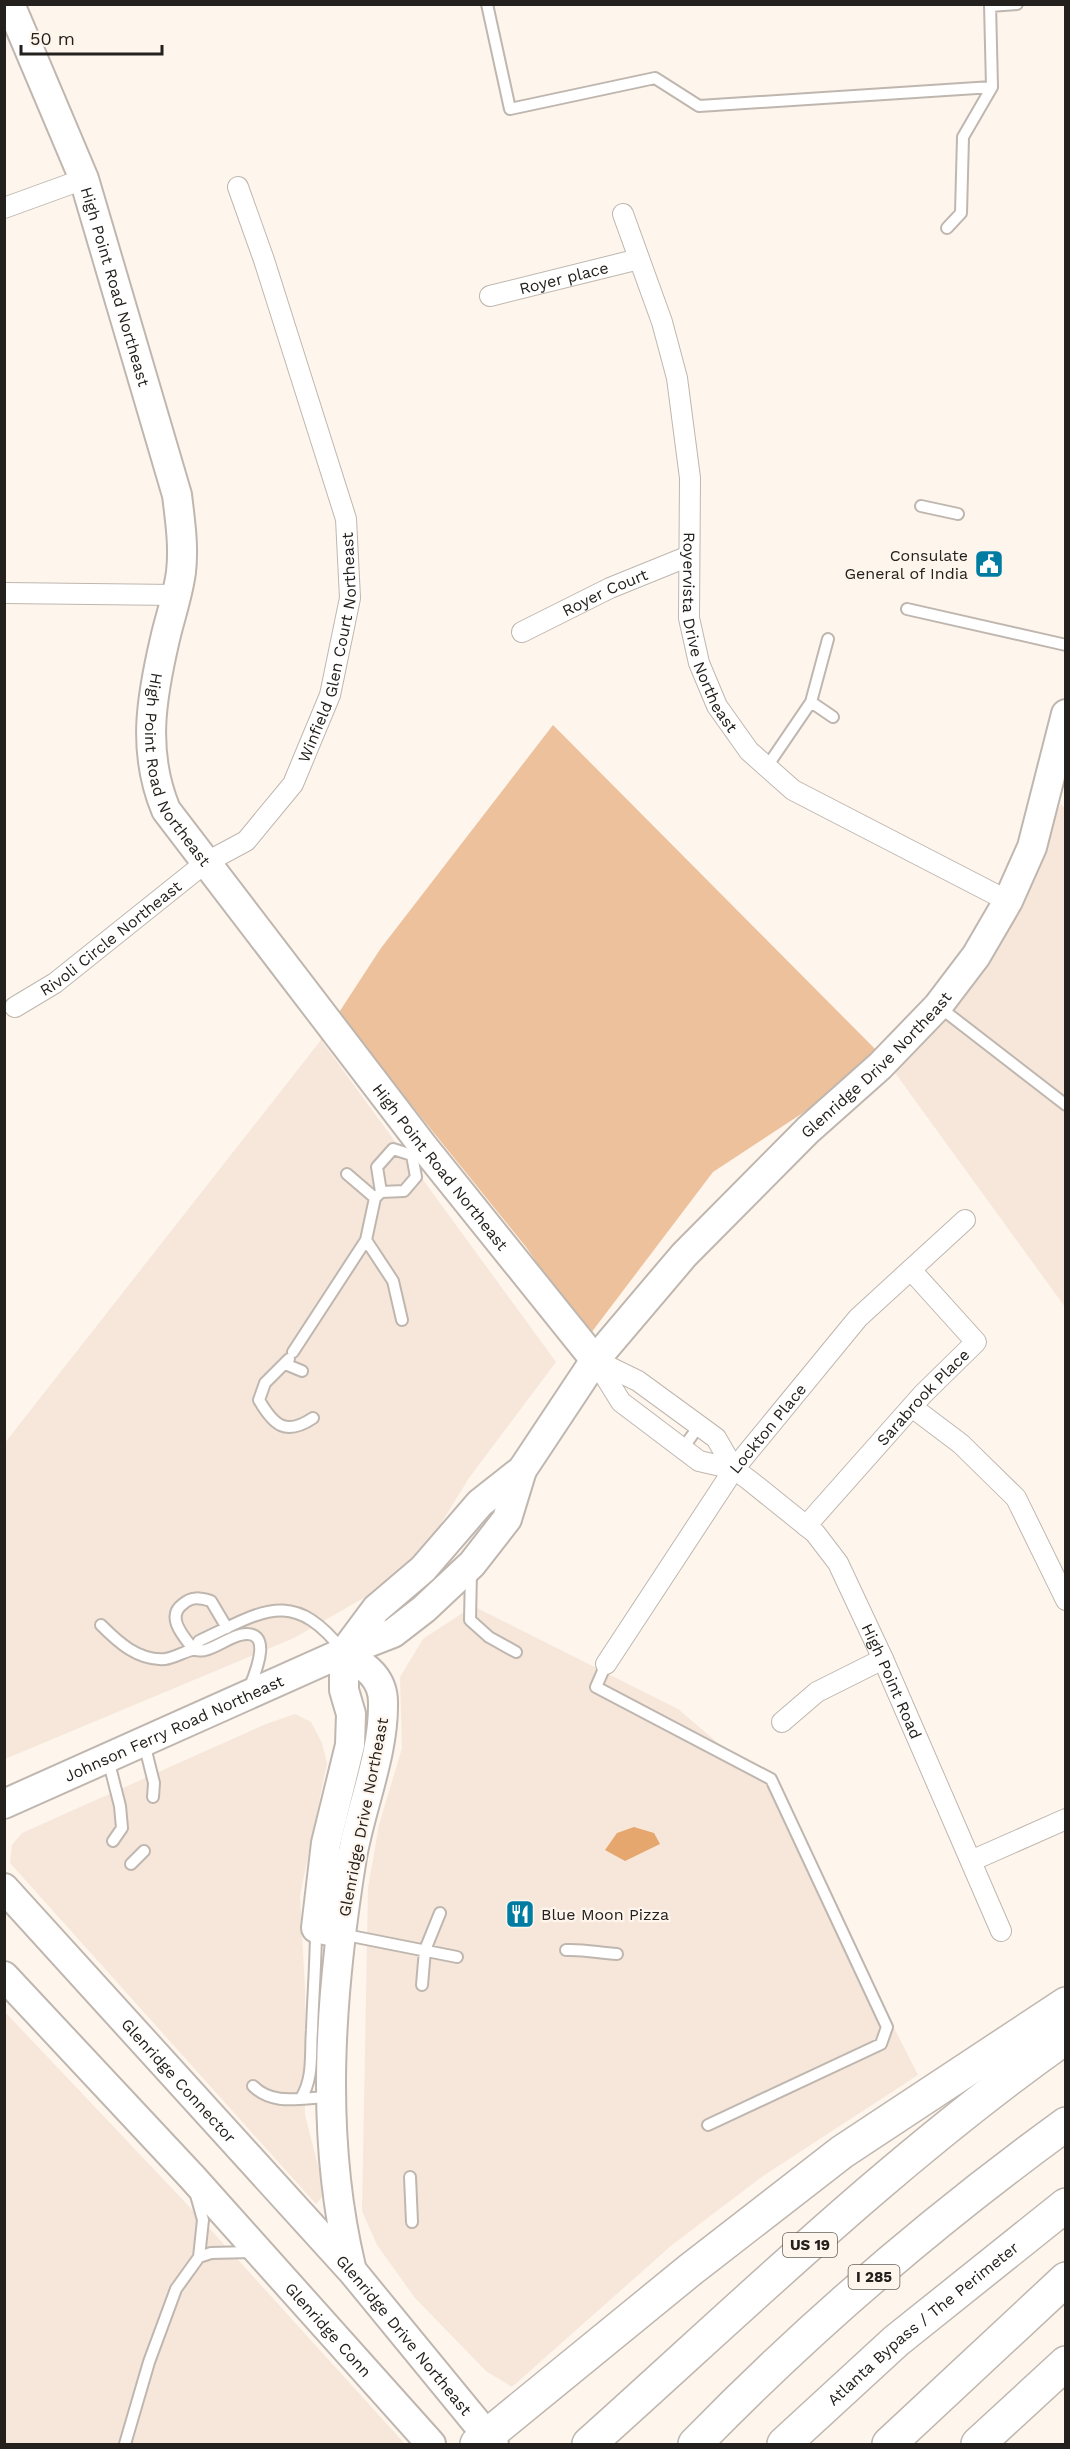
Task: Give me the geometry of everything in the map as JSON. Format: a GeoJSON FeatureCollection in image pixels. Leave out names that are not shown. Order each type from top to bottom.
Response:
{"type":"FeatureCollection","features":[{"type":"Feature","properties":{"kind":"highway"},"geometry":{"type":"LineString","coordinates":[[486,2442],[690,2270],[843,2152],[1065,2004]]}},
{"type":"Feature","properties":{"kind":"highway","name":"US 19"},"geometry":{"type":"LineString","coordinates":[[589,2445],[878,2186],[985,2098],[1065,2037]]}},
{"type":"Feature","properties":{"kind":"highway","name":"I 285"},"geometry":{"type":"LineString","coordinates":[[695,2445],[852,2295],[919,2236],[1065,2124]]}},
{"type":"Feature","properties":{"kind":"highway","name":"Atlanta Bypass / The Perimeter"},"geometry":{"type":"LineString","coordinates":[[784,2445],[896,2341],[1065,2205]]}},
{"type":"Feature","properties":{"kind":"highway"},"geometry":{"type":"LineString","coordinates":[[889,2445],[1065,2279]]}},
{"type":"Feature","properties":{"kind":"highway"},"geometry":{"type":"LineString","coordinates":[[978,2445],[1065,2363]]}},
{"type":"Feature","properties":{"kind":"highway"},"geometry":{"type":"LineString","coordinates":[[1010,2445],[1065,2385]]}},
{"type":"Feature","properties":{"kind":"main road","name":"High Point Road Northeast"},"geometry":{"type":"LineString","coordinates":[[9,4],[84,179],[177,495],[182,545],[177,595],[157,682],[151,758],[155,783],[166,810],[418,1150],[595,1360]]}},
{"type":"Feature","properties":{"kind":"main road","name":"Glenridge Drive Northeast"},"geometry":{"type":"LineString","coordinates":[[595,1360],[656,1286],[733,1203],[808,1130],[880,1066],[938,1006],[976,956],[1008,901],[1032,847],[1065,717]]}},
{"type":"Feature","properties":{"kind":"main road","name":"Johnson Ferry Road Northeast"},"geometry":{"type":"LineString","coordinates":[[11,1798],[108,1759],[344,1652],[393,1633],[424,1609],[472,1564],[507,1519],[522,1470],[595,1360]]}},
{"type":"Feature","properties":{"kind":"main road","name":"Johnson Ferry Road Northeast"},"geometry":{"type":"LineString","coordinates":[[344,1652],[376,1609],[423,1569],[480,1503],[522,1470]]}},
{"type":"Feature","properties":{"kind":"main road","name":"Glenridge Drive Northeast"},"geometry":{"type":"LineString","coordinates":[[344,1652],[375,1674],[383,1700],[380,1742],[328,1931],[333,2173],[341,2226],[353,2272],[486,2442]]}},
{"type":"Feature","properties":{"kind":"main road","name":"Glenridge Connector"},"geometry":{"type":"LineString","coordinates":[[4,1888],[353,2272]]}},
{"type":"Feature","properties":{"kind":"main road"},"geometry":{"type":"LineString","coordinates":[[4,1976],[259,2252]]}},
{"type":"Feature","properties":{"kind":"main road","name":"Glenridge Conn"},"geometry":{"type":"LineString","coordinates":[[259,2252],[431,2445]]}},
{"type":"Feature","properties":{"kind":"street"},"geometry":{"type":"LineString","coordinates":[[4,208],[84,179]]}},
{"type":"Feature","properties":{"kind":"street","name":"Winfield Glen Court Northeast"},"geometry":{"type":"LineString","coordinates":[[205,863],[246,841],[293,784],[330,695],[350,598],[346,519],[264,260],[238,187]]}},
{"type":"Feature","properties":{"kind":"street","name":"Royervista Drive Northeast"},"geometry":{"type":"LineString","coordinates":[[622,214],[662,322],[677,378],[690,478],[689,618],[699,663],[717,706],[730,728],[766,768],[793,790],[818,806],[1008,901]]}},
{"type":"Feature","properties":{"kind":"street","name":"Royer place"},"geometry":{"type":"LineString","coordinates":[[489,296],[639,259]]}},
{"type":"Feature","properties":{"kind":"street","name":"Royer Court"},"geometry":{"type":"LineString","coordinates":[[522,632],[610,588],[689,556]]}},
{"type":"Feature","properties":{"kind":"street"},"geometry":{"type":"LineString","coordinates":[[4,593],[177,595]]}},
{"type":"Feature","properties":{"kind":"street","name":"Rivoli Circle Northeast"},"geometry":{"type":"LineString","coordinates":[[15,1007],[55,983],[205,863]]}},
{"type":"Feature","properties":{"kind":"street","name":"Lockton Place"},"geometry":{"type":"LineString","coordinates":[[606,1664],[734,1469],[858,1318],[965,1220]]}},
{"type":"Feature","properties":{"kind":"street","name":"Sarabrook Place"},"geometry":{"type":"LineString","coordinates":[[806,1526],[912,1407],[976,1342],[910,1270]]}},
{"type":"Feature","properties":{"kind":"street","name":"High Point Road"},"geometry":{"type":"LineString","coordinates":[[595,1360],[638,1381],[716,1438],[734,1469],[806,1526],[838,1563],[883,1659],[1001,1931]]}},
{"type":"Feature","properties":{"kind":"street","name":"High Point Road"},"geometry":{"type":"LineString","coordinates":[[595,1360],[621,1402],[699,1461],[734,1469]]}},
{"type":"Feature","properties":{"kind":"street"},"geometry":{"type":"LineString","coordinates":[[912,1407],[961,1444],[1016,1498],[1065,1600]]}},
{"type":"Feature","properties":{"kind":"street"},"geometry":{"type":"LineString","coordinates":[[782,1722],[817,1692],[883,1659]]}},
{"type":"Feature","properties":{"kind":"street"},"geometry":{"type":"LineString","coordinates":[[970,1861],[1065,1819]]}},
{"type":"Feature","properties":{"kind":"lane"},"geometry":{"type":"LineString","coordinates":[[487,4],[510,109],[655,78],[699,106],[992,87]]}},
{"type":"Feature","properties":{"kind":"lane"},"geometry":{"type":"LineString","coordinates":[[947,228],[961,213],[963,137],[992,87],[990,5],[1017,4]]}},
{"type":"Feature","properties":{"kind":"lane"},"geometry":{"type":"LineString","coordinates":[[921,506],[958,514]]}},
{"type":"Feature","properties":{"kind":"lane"},"geometry":{"type":"LineString","coordinates":[[907,609],[1065,645]]}},
{"type":"Feature","properties":{"kind":"lane"},"geometry":{"type":"LineString","coordinates":[[766,768],[811,702],[828,639]]}},
{"type":"Feature","properties":{"kind":"lane"},"geometry":{"type":"LineString","coordinates":[[811,702],[833,717]]}},
{"type":"Feature","properties":{"kind":"lane"},"geometry":{"type":"LineString","coordinates":[[938,1006],[1065,1105]]}},
{"type":"Feature","properties":{"kind":"lane"},"geometry":{"type":"LineString","coordinates":[[313,1418],[300,1427],[285,1428],[270,1418],[259,1400],[265,1383],[289,1358],[366,1240],[378,1195],[377,1167],[393,1149],[418,1150],[416,1177],[404,1191],[378,1195],[347,1174]]}},
{"type":"Feature","properties":{"kind":"lane"},"geometry":{"type":"LineString","coordinates":[[366,1240],[393,1281],[402,1320]]}},
{"type":"Feature","properties":{"kind":"lane"},"geometry":{"type":"LineString","coordinates":[[289,1358],[302,1371]]}},
{"type":"Feature","properties":{"kind":"lane"},"geometry":{"type":"LineString","coordinates":[[682,1448],[699,1426]]}},
{"type":"Feature","properties":{"kind":"lane"},"geometry":{"type":"LineString","coordinates":[[472,1564],[470,1620],[489,1637],[516,1652]]}},
{"type":"Feature","properties":{"kind":"lane"},"geometry":{"type":"LineString","coordinates":[[194,1650],[178,1627],[175,1618],[177,1608],[188,1600],[199,1597],[211,1601],[226,1628]]}},
{"type":"Feature","properties":{"kind":"lane"},"geometry":{"type":"LineString","coordinates":[[194,1650],[199,1641],[259,1613],[293,1610],[324,1627],[344,1652]]}},
{"type":"Feature","properties":{"kind":"lane"},"geometry":{"type":"LineString","coordinates":[[101,1625],[133,1652],[165,1659],[194,1650],[204,1651],[240,1635],[254,1638],[261,1651],[261,1658],[247,1695]]}},
{"type":"Feature","properties":{"kind":"lane"},"geometry":{"type":"LineString","coordinates":[[606,1664],[596,1687],[771,1779],[887,2027],[881,2044],[708,2125]]}},
{"type":"Feature","properties":{"kind":"lane"},"geometry":{"type":"LineString","coordinates":[[144,1742],[154,1783],[153,1797]]}},
{"type":"Feature","properties":{"kind":"lane"},"geometry":{"type":"LineString","coordinates":[[108,1759],[120,1806],[122,1828],[113,1841]]}},
{"type":"Feature","properties":{"kind":"lane"},"geometry":{"type":"LineString","coordinates":[[131,1864],[144,1851]]}},
{"type":"Feature","properties":{"kind":"lane"},"geometry":{"type":"LineString","coordinates":[[422,1985],[425,1950],[440,1913]]}},
{"type":"Feature","properties":{"kind":"lane"},"geometry":{"type":"LineString","coordinates":[[301,2097],[307,2089],[316,1986],[328,1931],[457,1957]]}},
{"type":"Feature","properties":{"kind":"lane"},"geometry":{"type":"LineString","coordinates":[[566,1950],[587,1949],[617,1954]]}},
{"type":"Feature","properties":{"kind":"lane"},"geometry":{"type":"LineString","coordinates":[[253,2086],[272,2098],[283,2101],[301,2097],[330,2097]]}},
{"type":"Feature","properties":{"kind":"lane"},"geometry":{"type":"LineString","coordinates":[[125,2445],[149,2362],[176,2289],[199,2257],[203,2220],[192,2177]]}},
{"type":"Feature","properties":{"kind":"lane"},"geometry":{"type":"LineString","coordinates":[[410,2177],[412,2222]]}},
{"type":"Feature","properties":{"kind":"lane"},"geometry":{"type":"LineString","coordinates":[[199,2257],[238,2250],[259,2252]]}},
{"type":"Feature","properties":{"kind":"shaded area"},"geometry":{"type":"Polygon","coordinates":[[[553,725],[885,1059],[713,1172],[591,1333],[571,1312],[526,1247],[409,1102],[321,1040],[381,948],[553,725]]]}},
{"type":"Feature","properties":{"kind":"shaded area"},"geometry":{"type":"Polygon","coordinates":[[[1061,804],[1066,810],[1065,1307],[885,1059],[961,997],[1061,804]]]}},
{"type":"Feature","properties":{"kind":"shaded area"},"geometry":{"type":"Polygon","coordinates":[[[321,1040],[556,1362],[469,1478],[423,1553],[374,1592],[294,1638],[5,1759],[4,1444],[321,1040]]]}},
{"type":"Feature","properties":{"kind":"shaded area"},"geometry":{"type":"Polygon","coordinates":[[[473,1606],[678,1709],[773,1790],[918,2075],[763,2176],[672,2245],[512,2387],[486,2371],[415,2298],[377,2245],[362,2211],[368,1888],[379,1825],[402,1748],[400,1677],[423,1639],[473,1606]]]}},
{"type":"Feature","properties":{"kind":"shaded area"},"geometry":{"type":"Polygon","coordinates":[[[295,1714],[311,1722],[322,1743],[327,1763],[300,1896],[305,1989],[305,2115],[325,2193],[316,2204],[10,1863],[12,1845],[22,1833],[266,1724],[295,1714]]]}},
{"type":"Feature","properties":{"kind":"shaded area"},"geometry":{"type":"Polygon","coordinates":[[[634,1827],[654,1833],[660,1844],[625,1861],[605,1850],[617,1833],[634,1827]]]}},
{"type":"Feature","properties":{"kind":"shaded area"},"geometry":{"type":"Polygon","coordinates":[[[4,2011],[201,2219],[405,2444],[5,2444],[4,2011]]]}},
{"type":"Feature","properties":{"kind":"place","name":"Consulate General of India"},"geometry":{"type":"Point","coordinates":[989,564]}},
{"type":"Feature","properties":{"kind":"place","name":"Blue Moon Pizza"},"geometry":{"type":"Point","coordinates":[520,1914]}}]}
